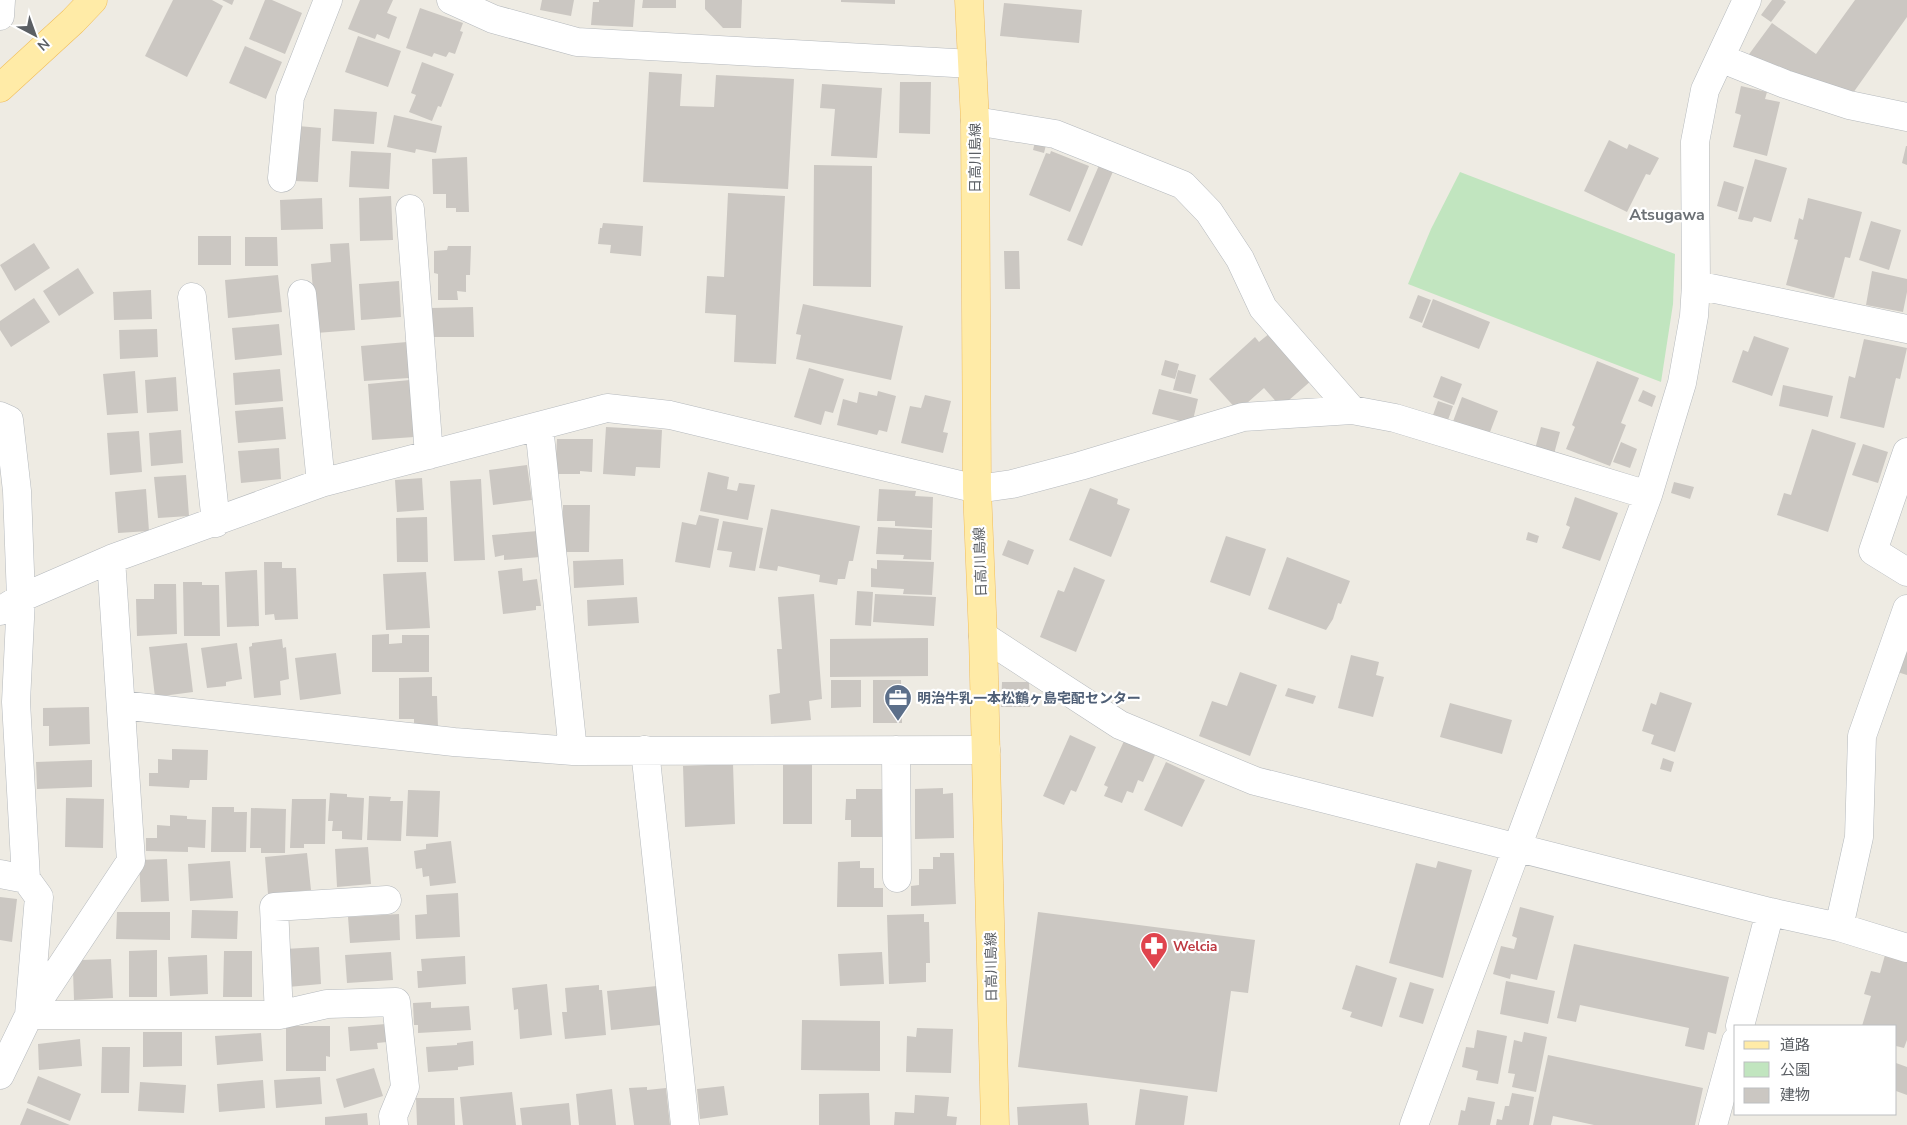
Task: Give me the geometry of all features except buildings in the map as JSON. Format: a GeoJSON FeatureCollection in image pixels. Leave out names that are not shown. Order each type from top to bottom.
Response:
{"type":"FeatureCollection","features":[{"type":"Feature","properties":{"kind":"main road"},"geometry":{"type":"LineString","coordinates":[[0,88],[73,21],[93,0]]}},
{"type":"Feature","properties":{"kind":"main road","name":"日高川島線"},"geometry":{"type":"LineString","coordinates":[[969,0],[975,121],[977,489],[983,636],[996,1125]]}},
{"type":"Feature","properties":{"kind":"street"},"geometry":{"type":"LineString","coordinates":[[0,16],[1,0]]}},
{"type":"Feature","properties":{"kind":"street"},"geometry":{"type":"LineString","coordinates":[[282,178],[290,96],[328,0]]}},
{"type":"Feature","properties":{"kind":"street"},"geometry":{"type":"LineString","coordinates":[[451,0],[493,19],[577,42],[972,64]]}},
{"type":"Feature","properties":{"kind":"street"},"geometry":{"type":"LineString","coordinates":[[1414,1125],[1648,494],[1682,383],[1694,316],[1696,285],[1695,142],[1705,90],[1747,0]]}},
{"type":"Feature","properties":{"kind":"street"},"geometry":{"type":"LineString","coordinates":[[1720,58],[1784,84],[1812,93],[1849,104],[1907,117]]}},
{"type":"Feature","properties":{"kind":"street"},"geometry":{"type":"LineString","coordinates":[[975,121],[1055,134],[1183,185],[1209,212],[1240,259],[1263,308],[1352,410]]}},
{"type":"Feature","properties":{"kind":"street"},"geometry":{"type":"LineString","coordinates":[[410,209],[429,455]]}},
{"type":"Feature","properties":{"kind":"street"},"geometry":{"type":"LineString","coordinates":[[1696,285],[1907,329]]}},
{"type":"Feature","properties":{"kind":"street"},"geometry":{"type":"LineString","coordinates":[[302,294],[321,483]]}},
{"type":"Feature","properties":{"kind":"street"},"geometry":{"type":"LineString","coordinates":[[192,297],[216,523]]}},
{"type":"Feature","properties":{"kind":"street"},"geometry":{"type":"LineString","coordinates":[[10,604],[111,559],[216,523],[321,483],[607,408],[670,415],[977,489],[1022,482],[1243,417],[1352,410],[1395,418],[1648,494]]}},
{"type":"Feature","properties":{"kind":"street"},"geometry":{"type":"LineString","coordinates":[[0,416],[8,420],[17,491],[10,604],[16,702],[13,876],[39,897],[29,1015]]}},
{"type":"Feature","properties":{"kind":"street"},"geometry":{"type":"LineString","coordinates":[[539,426],[572,751]]}},
{"type":"Feature","properties":{"kind":"street"},"geometry":{"type":"LineString","coordinates":[[1907,452],[1873,551],[1907,572]]}},
{"type":"Feature","properties":{"kind":"street"},"geometry":{"type":"LineString","coordinates":[[0,1075],[29,1015],[131,861],[111,559]]}},
{"type":"Feature","properties":{"kind":"street"},"geometry":{"type":"LineString","coordinates":[[1839,927],[1859,837],[1862,736],[1907,609]]}},
{"type":"Feature","properties":{"kind":"street"},"geometry":{"type":"LineString","coordinates":[[983,636],[1120,724],[1255,781],[1770,912],[1839,927],[1907,948]]}},
{"type":"Feature","properties":{"kind":"street"},"geometry":{"type":"LineString","coordinates":[[121,705],[454,742],[572,751],[986,750]]}},
{"type":"Feature","properties":{"kind":"street"},"geometry":{"type":"LineString","coordinates":[[645,750],[685,1125]]}},
{"type":"Feature","properties":{"kind":"street"},"geometry":{"type":"LineString","coordinates":[[896,750],[897,878]]}},
{"type":"Feature","properties":{"kind":"street"},"geometry":{"type":"LineString","coordinates":[[279,1015],[274,908],[387,900]]}},
{"type":"Feature","properties":{"kind":"street"},"geometry":{"type":"LineString","coordinates":[[1740,1025],[1770,912]]}},
{"type":"Feature","properties":{"kind":"street"},"geometry":{"type":"LineString","coordinates":[[29,1015],[279,1015],[327,1004],[396,1002],[405,1087],[393,1116],[394,1125]]}},
{"type":"Feature","properties":{"kind":"street"},"geometry":{"type":"LineString","coordinates":[[1713,1125],[1734,1048]]}},
{"type":"Feature","properties":{"kind":"green space"},"geometry":{"type":"Polygon","coordinates":[[[1460,172],[1675,254],[1673,304],[1661,382],[1408,284],[1431,229],[1460,172]]]}},
{"type":"Feature","properties":{"kind":"place","name":"明治牛乳一本松鶴ヶ島宅配センター"},"geometry":{"type":"Point","coordinates":[898,722]}},
{"type":"Feature","properties":{"kind":"place","name":"Welcia"},"geometry":{"type":"Point","coordinates":[1154,970]}},
{"type":"Feature","properties":{"kind":"district","name":"Atsugawa"},"geometry":{"type":"Point","coordinates":[1667,214]}}]}
